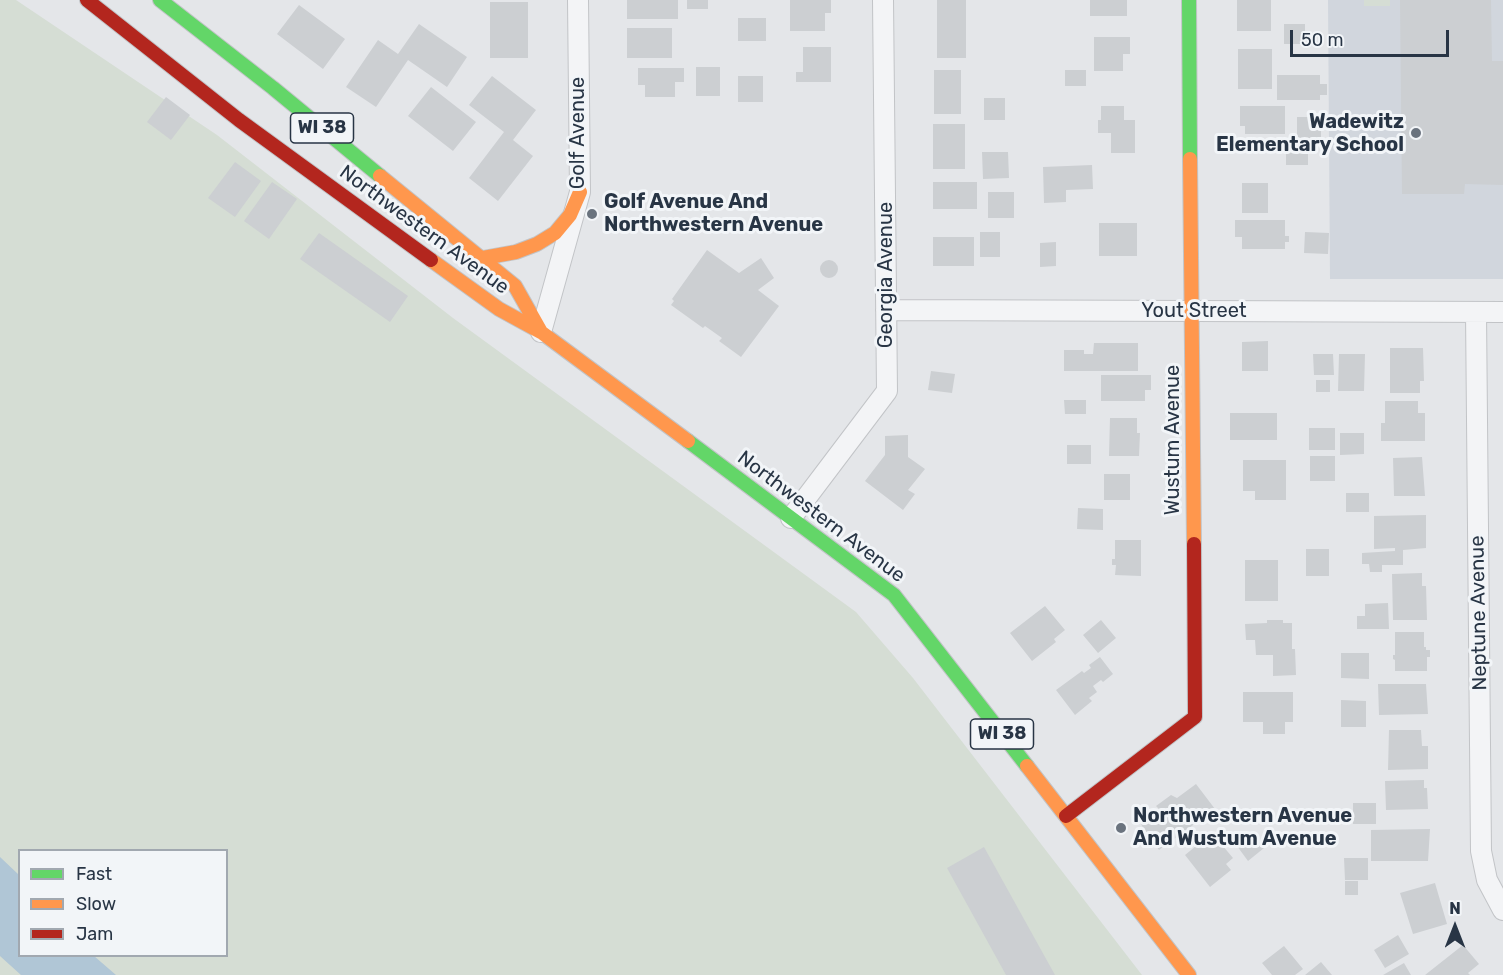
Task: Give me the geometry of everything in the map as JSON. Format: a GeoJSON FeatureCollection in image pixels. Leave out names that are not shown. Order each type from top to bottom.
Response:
{"type":"FeatureCollection","features":[{"type":"Feature","properties":{"kind":"main road","name":"Northwestern Avenue"},"geometry":{"type":"LineString","coordinates":[[87,0],[268,141],[499,309],[541,332],[894,595],[1189,975]]}},
{"type":"Feature","properties":{"kind":"main road","name":"Northwestern Avenue"},"geometry":{"type":"LineString","coordinates":[[160,0],[483,258],[515,286],[541,332]]}},
{"type":"Feature","properties":{"kind":"main road","name":"Wustum Avenue"},"geometry":{"type":"LineString","coordinates":[[1066,816],[1195,717],[1189,0]]}},
{"type":"Feature","properties":{"kind":"main road"},"geometry":{"type":"LineString","coordinates":[[483,258],[516,252],[537,244],[555,233],[570,215],[580,192]]}},
{"type":"Feature","properties":{"kind":"street","name":"Golf Avenue"},"geometry":{"type":"LineString","coordinates":[[541,332],[580,192],[578,0]]}},
{"type":"Feature","properties":{"kind":"street","name":"Georgia Avenue"},"geometry":{"type":"LineString","coordinates":[[791,518],[887,391],[883,0]]}},
{"type":"Feature","properties":{"kind":"street","name":"Yout Street"},"geometry":{"type":"LineString","coordinates":[[886,310],[1503,312]]}},
{"type":"Feature","properties":{"kind":"street","name":"Neptune Avenue"},"geometry":{"type":"LineString","coordinates":[[1476,312],[1481,851],[1487,880],[1503,910]]}},
{"type":"Feature","properties":{"kind":"shaded area"},"geometry":{"type":"Polygon","coordinates":[[[0,0],[16,0],[217,135],[453,318],[856,612],[913,678],[1142,975],[0,975],[0,0]]]}},
{"type":"Feature","properties":{"kind":"shaded area","name":"Wadewitz Elementary School"},"geometry":{"type":"Polygon","coordinates":[[[1328,0],[1503,0],[1503,279],[1330,279],[1328,0]]]}},
{"type":"Feature","properties":{"kind":"shaded area"},"geometry":{"type":"Polygon","coordinates":[[[1364,0],[1390,0],[1390,6],[1364,6],[1364,0]]]}},
{"type":"Feature","properties":{"kind":"water"},"geometry":{"type":"Polygon","coordinates":[[[0,857],[18,874],[18,957],[95,957],[116,975],[21,975],[0,956],[0,857]]]}},
{"type":"Feature","properties":{"kind":"building"},"geometry":{"type":"Polygon","coordinates":[[[627,0],[678,0],[678,19],[627,19],[627,0]]]}},
{"type":"Feature","properties":{"kind":"building"},"geometry":{"type":"Polygon","coordinates":[[[687,0],[708,0],[708,9],[687,9],[687,0]]]}},
{"type":"Feature","properties":{"kind":"building"},"geometry":{"type":"Polygon","coordinates":[[[790,0],[831,0],[831,13],[825,13],[825,31],[790,31],[790,0]]]}},
{"type":"Feature","properties":{"kind":"building"},"geometry":{"type":"Polygon","coordinates":[[[937,0],[966,0],[966,58],[937,58],[937,0]]]}},
{"type":"Feature","properties":{"kind":"building"},"geometry":{"type":"Polygon","coordinates":[[[1090,0],[1127,0],[1127,16],[1090,16],[1090,0]]]}},
{"type":"Feature","properties":{"kind":"building"},"geometry":{"type":"Polygon","coordinates":[[[1237,0],[1271,0],[1271,31],[1237,31],[1237,0]]]}},
{"type":"Feature","properties":{"kind":"building"},"geometry":{"type":"Polygon","coordinates":[[[1400,0],[1491,0],[1492,61],[1503,61],[1503,185],[1465,184],[1464,194],[1402,194],[1400,0]]]}},
{"type":"Feature","properties":{"kind":"building"},"geometry":{"type":"Polygon","coordinates":[[[490,2],[528,2],[528,58],[490,58],[490,2]]]}},
{"type":"Feature","properties":{"kind":"building"},"geometry":{"type":"Polygon","coordinates":[[[299,5],[345,39],[323,69],[277,34],[299,5]]]}},
{"type":"Feature","properties":{"kind":"building"},"geometry":{"type":"Polygon","coordinates":[[[738,18],[766,18],[766,41],[738,41],[738,18]]]}},
{"type":"Feature","properties":{"kind":"building"},"geometry":{"type":"Polygon","coordinates":[[[419,24],[467,57],[447,87],[408,60],[376,107],[346,87],[378,40],[398,54],[419,24]]]}},
{"type":"Feature","properties":{"kind":"building"},"geometry":{"type":"Polygon","coordinates":[[[1284,24],[1305,24],[1305,44],[1284,44],[1284,24]]]}},
{"type":"Feature","properties":{"kind":"building"},"geometry":{"type":"Polygon","coordinates":[[[627,28],[672,28],[672,58],[627,58],[627,28]]]}},
{"type":"Feature","properties":{"kind":"building"},"geometry":{"type":"Polygon","coordinates":[[[1094,37],[1130,37],[1130,54],[1123,54],[1123,71],[1094,71],[1094,37]]]}},
{"type":"Feature","properties":{"kind":"building"},"geometry":{"type":"Polygon","coordinates":[[[803,47],[831,47],[831,82],[796,82],[796,72],[803,72],[803,47]]]}},
{"type":"Feature","properties":{"kind":"building"},"geometry":{"type":"Polygon","coordinates":[[[1238,49],[1272,49],[1272,89],[1238,89],[1238,49]]]}},
{"type":"Feature","properties":{"kind":"building"},"geometry":{"type":"Polygon","coordinates":[[[696,67],[720,67],[720,96],[696,96],[696,67]]]}},
{"type":"Feature","properties":{"kind":"building"},"geometry":{"type":"Polygon","coordinates":[[[638,68],[684,68],[684,82],[675,82],[675,97],[645,97],[645,85],[638,85],[638,68]]]}},
{"type":"Feature","properties":{"kind":"building"},"geometry":{"type":"Polygon","coordinates":[[[934,70],[961,70],[961,114],[934,114],[934,70]]]}},
{"type":"Feature","properties":{"kind":"building"},"geometry":{"type":"Polygon","coordinates":[[[1065,70],[1086,70],[1086,86],[1065,86],[1065,70]]]}},
{"type":"Feature","properties":{"kind":"building"},"geometry":{"type":"Polygon","coordinates":[[[1277,75],[1320,75],[1320,84],[1327,84],[1327,95],[1320,95],[1320,100],[1277,100],[1277,75]]]}},
{"type":"Feature","properties":{"kind":"building"},"geometry":{"type":"Polygon","coordinates":[[[492,76],[536,110],[513,140],[533,156],[498,201],[469,178],[504,132],[469,105],[492,76]]]}},
{"type":"Feature","properties":{"kind":"building"},"geometry":{"type":"Polygon","coordinates":[[[738,76],[763,76],[763,102],[738,102],[738,76]]]}},
{"type":"Feature","properties":{"kind":"building"},"geometry":{"type":"Polygon","coordinates":[[[431,87],[476,122],[453,151],[408,116],[431,87]]]}},
{"type":"Feature","properties":{"kind":"building"},"geometry":{"type":"Polygon","coordinates":[[[166,97],[190,115],[171,140],[147,122],[166,97]]]}},
{"type":"Feature","properties":{"kind":"building"},"geometry":{"type":"Polygon","coordinates":[[[984,98],[1005,98],[1005,120],[984,120],[984,98]]]}},
{"type":"Feature","properties":{"kind":"building"},"geometry":{"type":"Polygon","coordinates":[[[1101,106],[1124,106],[1124,120],[1135,120],[1135,153],[1111,153],[1111,133],[1098,133],[1101,106]]]}},
{"type":"Feature","properties":{"kind":"building"},"geometry":{"type":"Polygon","coordinates":[[[1240,106],[1285,106],[1285,134],[1245,134],[1245,126],[1240,126],[1240,106]]]}},
{"type":"Feature","properties":{"kind":"building"},"geometry":{"type":"Polygon","coordinates":[[[1297,117],[1321,117],[1321,142],[1297,142],[1297,117]]]}},
{"type":"Feature","properties":{"kind":"building"},"geometry":{"type":"Polygon","coordinates":[[[933,124],[965,124],[965,169],[933,169],[933,124]]]}},
{"type":"Feature","properties":{"kind":"building"},"geometry":{"type":"Polygon","coordinates":[[[1286,146],[1308,146],[1308,165],[1286,165],[1286,146]]]}},
{"type":"Feature","properties":{"kind":"building"},"geometry":{"type":"Polygon","coordinates":[[[982,152],[1008,152],[1009,178],[983,179],[982,152]]]}},
{"type":"Feature","properties":{"kind":"building"},"geometry":{"type":"Polygon","coordinates":[[[235,162],[261,181],[235,217],[208,198],[235,162]]]}},
{"type":"Feature","properties":{"kind":"building"},"geometry":{"type":"Polygon","coordinates":[[[1092,165],[1093,189],[1066,190],[1066,202],[1044,203],[1043,167],[1092,165]]]}},
{"type":"Feature","properties":{"kind":"building"},"geometry":{"type":"Polygon","coordinates":[[[272,182],[297,199],[269,239],[244,221],[272,182]]]}},
{"type":"Feature","properties":{"kind":"building"},"geometry":{"type":"Polygon","coordinates":[[[933,182],[977,182],[977,209],[933,209],[933,182]]]}},
{"type":"Feature","properties":{"kind":"building"},"geometry":{"type":"Polygon","coordinates":[[[1242,183],[1268,183],[1268,213],[1242,213],[1242,183]]]}},
{"type":"Feature","properties":{"kind":"building"},"geometry":{"type":"Polygon","coordinates":[[[988,192],[1014,192],[1014,218],[988,218],[988,192]]]}},
{"type":"Feature","properties":{"kind":"building"},"geometry":{"type":"Polygon","coordinates":[[[1235,220],[1285,220],[1285,236],[1289,236],[1289,242],[1285,242],[1285,249],[1242,249],[1242,237],[1235,237],[1235,220]]]}},
{"type":"Feature","properties":{"kind":"building"},"geometry":{"type":"Polygon","coordinates":[[[1099,223],[1137,223],[1137,256],[1099,256],[1099,223]]]}},
{"type":"Feature","properties":{"kind":"building"},"geometry":{"type":"Polygon","coordinates":[[[980,232],[1000,232],[1000,257],[980,257],[980,232]]]}},
{"type":"Feature","properties":{"kind":"building"},"geometry":{"type":"Polygon","coordinates":[[[1305,232],[1329,233],[1328,254],[1304,253],[1305,232]]]}},
{"type":"Feature","properties":{"kind":"building"},"geometry":{"type":"Polygon","coordinates":[[[319,233],[408,296],[390,322],[300,259],[319,233]]]}},
{"type":"Feature","properties":{"kind":"building"},"geometry":{"type":"Polygon","coordinates":[[[933,237],[974,237],[974,266],[933,266],[933,237]]]}},
{"type":"Feature","properties":{"kind":"building"},"geometry":{"type":"Polygon","coordinates":[[[1056,242],[1056,266],[1040,267],[1040,243],[1056,242]]]}},
{"type":"Feature","properties":{"kind":"building"},"geometry":{"type":"Polygon","coordinates":[[[707,250],[739,273],[761,258],[774,278],[758,290],[779,306],[741,357],[719,341],[722,338],[705,326],[703,328],[671,305],[674,301],[672,299],[707,250]]]}},
{"type":"Feature","properties":{"kind":"building"},"geometry":{"type":"Polygon","coordinates":[[[829,260],[836,262],[838,269],[836,276],[829,278],[822,276],[820,269],[822,262],[829,260]]]}},
{"type":"Feature","properties":{"kind":"building"},"geometry":{"type":"Polygon","coordinates":[[[1268,341],[1268,371],[1242,371],[1242,342],[1268,341]]]}},
{"type":"Feature","properties":{"kind":"building"},"geometry":{"type":"Polygon","coordinates":[[[1094,343],[1138,343],[1138,371],[1064,371],[1064,350],[1084,350],[1084,354],[1093,354],[1094,343]]]}},
{"type":"Feature","properties":{"kind":"building"},"geometry":{"type":"Polygon","coordinates":[[[1390,348],[1423,348],[1424,381],[1420,381],[1420,393],[1390,393],[1390,348]]]}},
{"type":"Feature","properties":{"kind":"building"},"geometry":{"type":"Polygon","coordinates":[[[1313,354],[1333,354],[1334,375],[1314,375],[1313,354]]]}},
{"type":"Feature","properties":{"kind":"building"},"geometry":{"type":"Polygon","coordinates":[[[1339,354],[1365,354],[1364,391],[1338,391],[1339,354]]]}},
{"type":"Feature","properties":{"kind":"building"},"geometry":{"type":"Polygon","coordinates":[[[931,371],[955,374],[952,393],[928,390],[931,371]]]}},
{"type":"Feature","properties":{"kind":"building"},"geometry":{"type":"Polygon","coordinates":[[[1101,375],[1151,375],[1151,390],[1145,390],[1145,401],[1101,401],[1101,375]]]}},
{"type":"Feature","properties":{"kind":"building"},"geometry":{"type":"Polygon","coordinates":[[[1316,380],[1330,380],[1330,392],[1316,392],[1316,380]]]}},
{"type":"Feature","properties":{"kind":"building"},"geometry":{"type":"Polygon","coordinates":[[[1064,400],[1086,400],[1086,414],[1065,414],[1064,400]]]}},
{"type":"Feature","properties":{"kind":"building"},"geometry":{"type":"Polygon","coordinates":[[[1385,401],[1418,401],[1418,413],[1425,413],[1425,441],[1381,441],[1381,423],[1385,423],[1385,401]]]}},
{"type":"Feature","properties":{"kind":"building"},"geometry":{"type":"Polygon","coordinates":[[[1230,413],[1277,413],[1277,440],[1230,440],[1230,413]]]}},
{"type":"Feature","properties":{"kind":"building"},"geometry":{"type":"Polygon","coordinates":[[[1110,418],[1137,418],[1137,433],[1140,433],[1139,456],[1109,456],[1110,418]]]}},
{"type":"Feature","properties":{"kind":"building"},"geometry":{"type":"Polygon","coordinates":[[[1309,428],[1335,428],[1335,450],[1309,450],[1309,428]]]}},
{"type":"Feature","properties":{"kind":"building"},"geometry":{"type":"Polygon","coordinates":[[[1340,433],[1364,433],[1364,454],[1340,455],[1340,433]]]}},
{"type":"Feature","properties":{"kind":"building"},"geometry":{"type":"Polygon","coordinates":[[[908,435],[908,457],[925,469],[908,490],[915,494],[903,510],[865,481],[885,455],[885,436],[908,435]]]}},
{"type":"Feature","properties":{"kind":"building"},"geometry":{"type":"Polygon","coordinates":[[[1067,445],[1091,445],[1091,464],[1067,464],[1067,445]]]}},
{"type":"Feature","properties":{"kind":"building"},"geometry":{"type":"Polygon","coordinates":[[[1310,456],[1335,456],[1335,481],[1310,481],[1310,456]]]}},
{"type":"Feature","properties":{"kind":"building"},"geometry":{"type":"Polygon","coordinates":[[[1422,457],[1425,496],[1394,496],[1393,458],[1422,457]]]}},
{"type":"Feature","properties":{"kind":"building"},"geometry":{"type":"Polygon","coordinates":[[[1243,460],[1286,460],[1286,500],[1255,500],[1255,491],[1243,491],[1243,460]]]}},
{"type":"Feature","properties":{"kind":"building"},"geometry":{"type":"Polygon","coordinates":[[[1104,474],[1130,474],[1130,500],[1104,500],[1104,474]]]}},
{"type":"Feature","properties":{"kind":"building"},"geometry":{"type":"Polygon","coordinates":[[[1346,493],[1369,493],[1369,512],[1346,512],[1346,493]]]}},
{"type":"Feature","properties":{"kind":"building"},"geometry":{"type":"Polygon","coordinates":[[[1078,508],[1103,509],[1103,530],[1077,529],[1078,508]]]}},
{"type":"Feature","properties":{"kind":"building"},"geometry":{"type":"Polygon","coordinates":[[[1426,515],[1426,548],[1403,550],[1403,565],[1382,565],[1382,572],[1370,572],[1369,564],[1362,564],[1362,553],[1395,551],[1395,548],[1374,549],[1374,516],[1426,515]]]}},
{"type":"Feature","properties":{"kind":"building"},"geometry":{"type":"Polygon","coordinates":[[[1115,540],[1141,540],[1141,576],[1115,575],[1116,565],[1112,565],[1112,559],[1115,559],[1115,540]]]}},
{"type":"Feature","properties":{"kind":"building"},"geometry":{"type":"Polygon","coordinates":[[[1306,549],[1329,549],[1329,576],[1306,576],[1306,549]]]}},
{"type":"Feature","properties":{"kind":"building"},"geometry":{"type":"Polygon","coordinates":[[[1245,560],[1278,560],[1278,601],[1245,601],[1245,560]]]}},
{"type":"Feature","properties":{"kind":"building"},"geometry":{"type":"Polygon","coordinates":[[[1422,573],[1422,586],[1426,586],[1427,620],[1393,620],[1392,574],[1422,573]]]}},
{"type":"Feature","properties":{"kind":"building"},"geometry":{"type":"Polygon","coordinates":[[[1388,603],[1389,629],[1357,629],[1357,616],[1365,616],[1365,604],[1388,603]]]}},
{"type":"Feature","properties":{"kind":"building"},"geometry":{"type":"Polygon","coordinates":[[[1045,606],[1065,630],[1054,639],[1056,642],[1032,661],[1010,633],[1045,606]]]}},
{"type":"Feature","properties":{"kind":"building"},"geometry":{"type":"Polygon","coordinates":[[[1101,620],[1116,638],[1098,653],[1083,635],[1101,620]]]}},
{"type":"Feature","properties":{"kind":"building"},"geometry":{"type":"Polygon","coordinates":[[[1267,620],[1283,620],[1283,623],[1292,623],[1292,649],[1295,649],[1296,675],[1273,676],[1273,655],[1256,655],[1255,640],[1246,640],[1245,624],[1267,623],[1267,620]]]}},
{"type":"Feature","properties":{"kind":"building"},"geometry":{"type":"Polygon","coordinates":[[[1395,632],[1424,632],[1424,647],[1430,650],[1430,657],[1427,657],[1427,671],[1395,671],[1393,655],[1395,655],[1395,632]]]}},
{"type":"Feature","properties":{"kind":"building"},"geometry":{"type":"Polygon","coordinates":[[[1341,653],[1369,653],[1369,679],[1341,678],[1341,653]]]}},
{"type":"Feature","properties":{"kind":"building"},"geometry":{"type":"Polygon","coordinates":[[[1100,657],[1113,674],[1093,686],[1097,692],[1089,698],[1092,701],[1075,715],[1056,690],[1082,671],[1084,673],[1091,668],[1089,665],[1100,657]]]}},
{"type":"Feature","properties":{"kind":"building"},"geometry":{"type":"Polygon","coordinates":[[[1378,684],[1426,684],[1428,714],[1379,715],[1378,684]]]}},
{"type":"Feature","properties":{"kind":"building"},"geometry":{"type":"Polygon","coordinates":[[[1243,692],[1293,692],[1293,722],[1285,722],[1285,734],[1263,734],[1263,722],[1243,722],[1243,692]]]}},
{"type":"Feature","properties":{"kind":"building"},"geometry":{"type":"Polygon","coordinates":[[[1341,700],[1366,701],[1366,727],[1341,727],[1341,700]]]}},
{"type":"Feature","properties":{"kind":"building"},"geometry":{"type":"Polygon","coordinates":[[[1389,730],[1421,730],[1422,746],[1428,746],[1428,769],[1388,770],[1389,730]]]}},
{"type":"Feature","properties":{"kind":"building"},"geometry":{"type":"Polygon","coordinates":[[[1424,780],[1424,788],[1427,788],[1428,809],[1386,810],[1385,781],[1424,780]]]}},
{"type":"Feature","properties":{"kind":"building"},"geometry":{"type":"Polygon","coordinates":[[[1196,784],[1215,809],[1159,850],[1140,823],[1159,809],[1156,806],[1171,795],[1177,798],[1196,784]]]}},
{"type":"Feature","properties":{"kind":"building"},"geometry":{"type":"Polygon","coordinates":[[[1353,803],[1376,803],[1376,824],[1353,824],[1353,803]]]}},
{"type":"Feature","properties":{"kind":"building"},"geometry":{"type":"Polygon","coordinates":[[[1430,829],[1428,861],[1371,861],[1371,830],[1430,829]]]}},
{"type":"Feature","properties":{"kind":"building"},"geometry":{"type":"Polygon","coordinates":[[[1212,833],[1233,858],[1226,864],[1231,870],[1210,887],[1185,855],[1212,833]]]}},
{"type":"Feature","properties":{"kind":"building"},"geometry":{"type":"Polygon","coordinates":[[[1253,834],[1264,848],[1248,861],[1237,846],[1253,834]]]}},
{"type":"Feature","properties":{"kind":"building"},"geometry":{"type":"Polygon","coordinates":[[[984,847],[1055,975],[1006,975],[947,868],[984,847]]]}},
{"type":"Feature","properties":{"kind":"building"},"geometry":{"type":"Polygon","coordinates":[[[1344,858],[1368,858],[1368,880],[1345,880],[1344,858]]]}},
{"type":"Feature","properties":{"kind":"building"},"geometry":{"type":"Polygon","coordinates":[[[1345,881],[1358,881],[1358,895],[1345,895],[1345,881]]]}},
{"type":"Feature","properties":{"kind":"building"},"geometry":{"type":"Polygon","coordinates":[[[1435,883],[1447,924],[1413,934],[1400,893],[1435,883]]]}},
{"type":"Feature","properties":{"kind":"building"},"geometry":{"type":"Polygon","coordinates":[[[1398,935],[1409,954],[1385,968],[1374,950],[1398,935]]]}},
{"type":"Feature","properties":{"kind":"building"},"geometry":{"type":"Polygon","coordinates":[[[1463,945],[1479,964],[1468,973],[1470,975],[1425,975],[1463,945]]]}},
{"type":"Feature","properties":{"kind":"building"},"geometry":{"type":"Polygon","coordinates":[[[1284,946],[1303,969],[1295,975],[1272,975],[1262,963],[1284,946]]]}},
{"type":"Feature","properties":{"kind":"building"},"geometry":{"type":"Polygon","coordinates":[[[1321,962],[1332,975],[1305,975],[1321,962]]]}},
{"type":"Feature","properties":{"kind":"building"},"geometry":{"type":"Polygon","coordinates":[[[1404,963],[1411,975],[1383,975],[1404,963]]]}},
{"type":"Feature","properties":{"kind":"traffic: fast"},"geometry":{"type":"LineString","coordinates":[[160,0],[273,88],[380,176]]}},
{"type":"Feature","properties":{"kind":"traffic: fast"},"geometry":{"type":"LineString","coordinates":[[1189,0],[1190,159]]}},
{"type":"Feature","properties":{"kind":"traffic: fast"},"geometry":{"type":"LineString","coordinates":[[688,441],[894,595],[1027,766]]}},
{"type":"Feature","properties":{"kind":"traffic: slow"},"geometry":{"type":"LineString","coordinates":[[1190,159],[1194,544]]}},
{"type":"Feature","properties":{"kind":"traffic: slow"},"geometry":{"type":"LineString","coordinates":[[380,176],[515,286],[541,332]]}},
{"type":"Feature","properties":{"kind":"traffic: slow"},"geometry":{"type":"LineString","coordinates":[[483,258],[516,252],[537,244],[555,233],[570,215],[580,192]]}},
{"type":"Feature","properties":{"kind":"traffic: slow"},"geometry":{"type":"LineString","coordinates":[[431,260],[499,309],[541,332],[688,441]]}},
{"type":"Feature","properties":{"kind":"traffic: slow"},"geometry":{"type":"LineString","coordinates":[[1027,766],[1189,975]]}},
{"type":"Feature","properties":{"kind":"traffic: jam"},"geometry":{"type":"LineString","coordinates":[[87,0],[239,120],[431,260]]}},
{"type":"Feature","properties":{"kind":"traffic: jam"},"geometry":{"type":"LineString","coordinates":[[1066,816],[1195,717],[1194,544]]}},
{"type":"Feature","properties":{"kind":"place","name":"Wadewitz Elementary School"},"geometry":{"type":"Point","coordinates":[1416,133]}},
{"type":"Feature","properties":{"kind":"place","name":"Golf Avenue And Northwestern Avenue"},"geometry":{"type":"Point","coordinates":[592,214]}},
{"type":"Feature","properties":{"kind":"place","name":"Northwestern Avenue And Wustum Avenue"},"geometry":{"type":"Point","coordinates":[1121,828]}}]}
